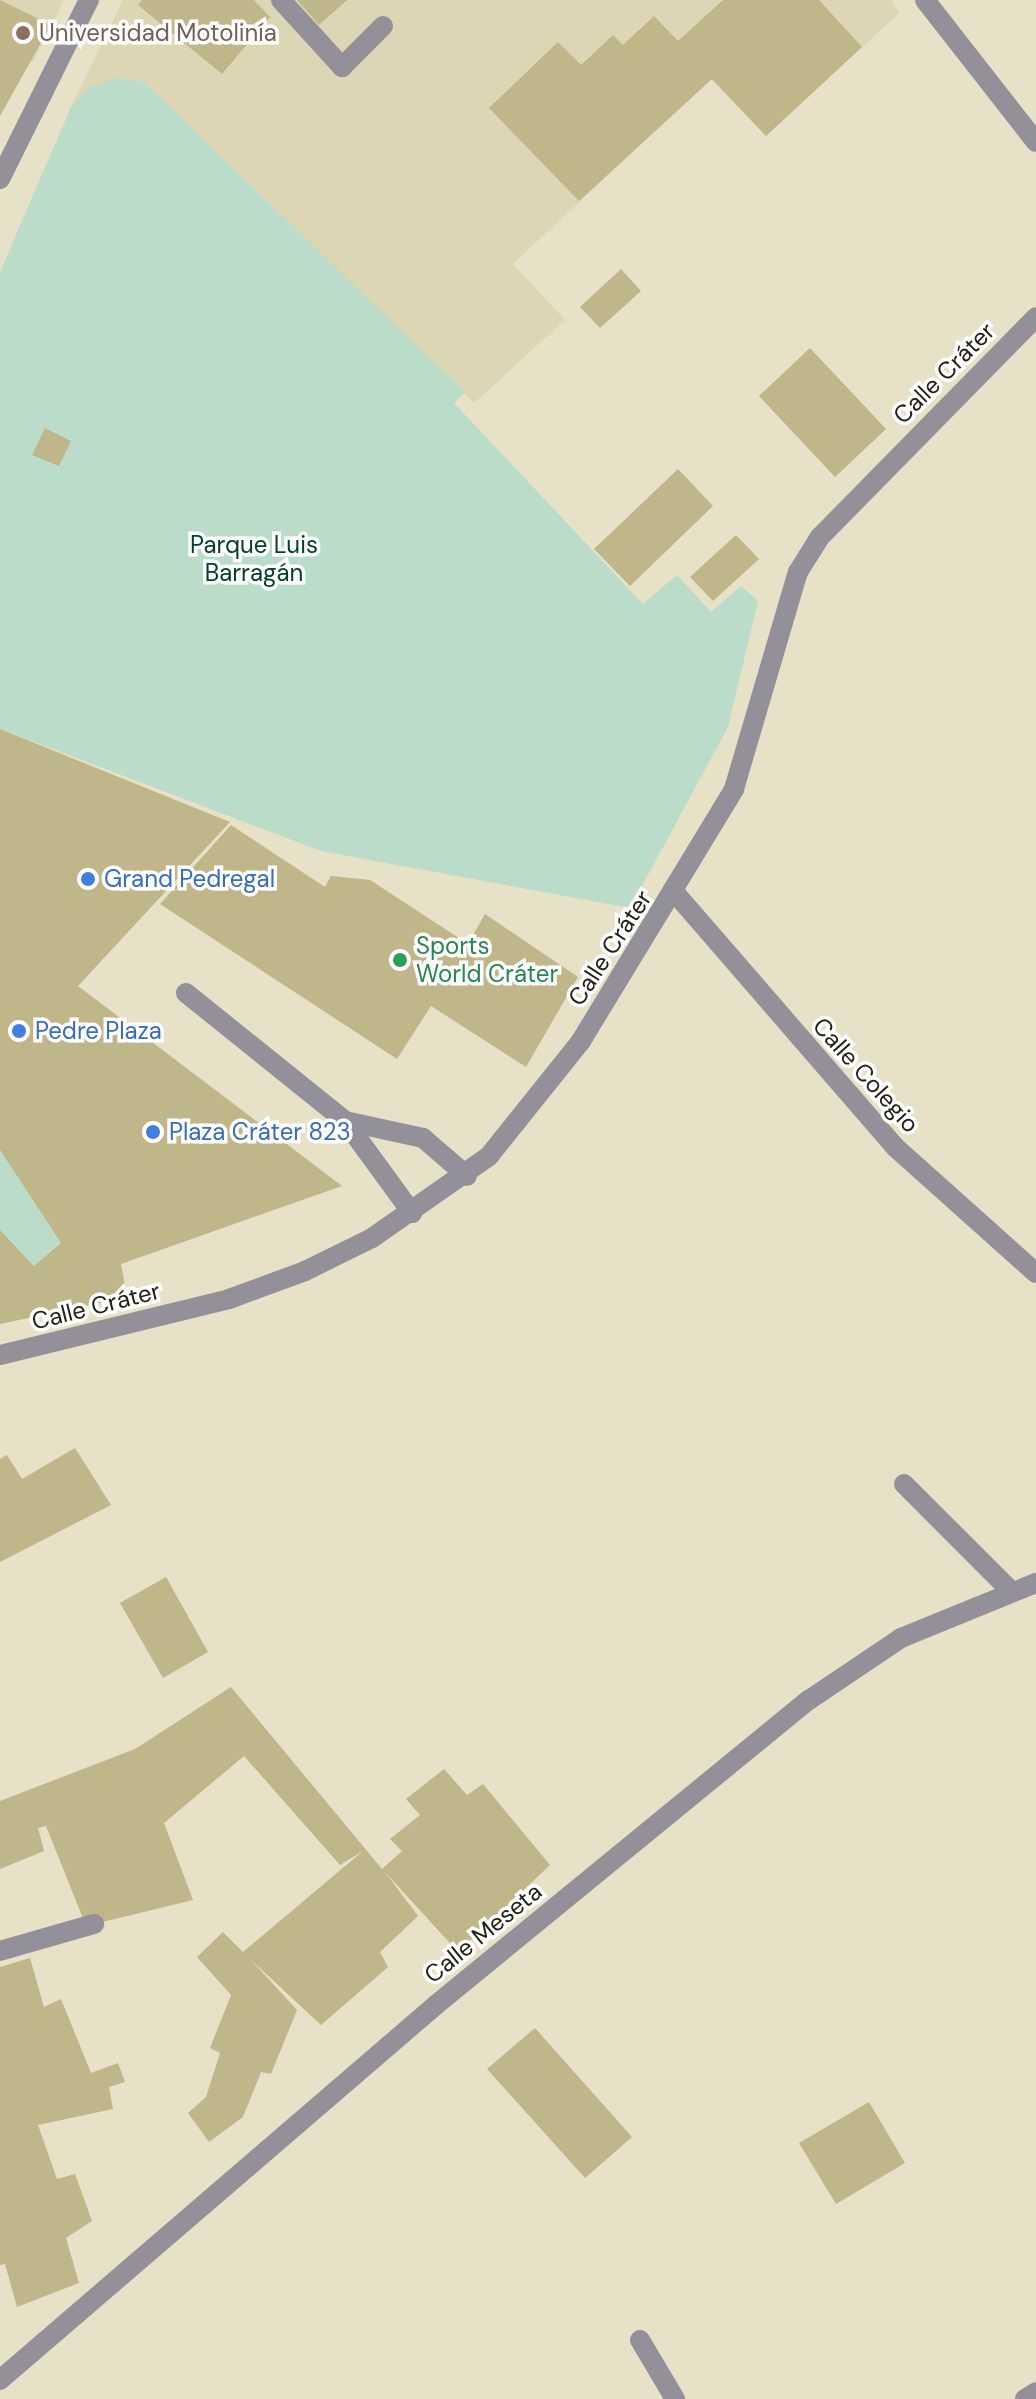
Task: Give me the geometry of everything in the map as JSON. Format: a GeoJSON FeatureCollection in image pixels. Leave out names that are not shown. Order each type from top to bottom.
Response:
{"type":"FeatureCollection","features":[{"type":"Feature","properties":{"kind":"street"},"geometry":{"type":"LineString","coordinates":[[0,179],[89,0]]}},
{"type":"Feature","properties":{"kind":"street"},"geometry":{"type":"LineString","coordinates":[[281,0],[342,67],[383,26]]}},
{"type":"Feature","properties":{"kind":"street"},"geometry":{"type":"LineString","coordinates":[[925,0],[1036,142]]}},
{"type":"Feature","properties":{"kind":"street","name":"Calle Cráter"},"geometry":{"type":"LineString","coordinates":[[0,1355],[229,1299],[305,1271],[412,1213],[467,1176],[531,1111],[676,894],[734,789],[793,586],[812,549],[1036,317]]}},
{"type":"Feature","properties":{"kind":"street","name":"Calle Colegio"},"geometry":{"type":"LineString","coordinates":[[676,894],[895,1147],[1036,1273]]}},
{"type":"Feature","properties":{"kind":"street"},"geometry":{"type":"LineString","coordinates":[[186,993],[345,1121],[412,1213]]}},
{"type":"Feature","properties":{"kind":"street"},"geometry":{"type":"LineString","coordinates":[[345,1121],[423,1138],[467,1176]]}},
{"type":"Feature","properties":{"kind":"street"},"geometry":{"type":"LineString","coordinates":[[904,1484],[1010,1590]]}},
{"type":"Feature","properties":{"kind":"street","name":"Calle Meseta"},"geometry":{"type":"LineString","coordinates":[[0,2380],[437,2004],[809,1700],[901,1638],[1010,1590],[1036,1583]]}},
{"type":"Feature","properties":{"kind":"street"},"geometry":{"type":"LineString","coordinates":[[0,1951],[94,1924]]}},
{"type":"Feature","properties":{"kind":"street"},"geometry":{"type":"LineString","coordinates":[[640,2340],[675,2399]]}},
{"type":"Feature","properties":{"kind":"street"},"geometry":{"type":"LineString","coordinates":[[1025,2399],[1036,2392]]}},
{"type":"Feature","properties":{"kind":"shaded area","name":"Universidad Motolinía"},"geometry":{"type":"Polygon","coordinates":[[[0,0],[64,0],[33,62],[0,42],[0,0]]]}},
{"type":"Feature","properties":{"kind":"shaded area"},"geometry":{"type":"Polygon","coordinates":[[[123,0],[891,0],[899,13],[766,136],[711,79],[513,264],[565,320],[474,403],[144,82],[90,87],[72,105],[123,0]]]}},
{"type":"Feature","properties":{"kind":"green space","name":"Parque Luis Barragán"},"geometry":{"type":"Polygon","coordinates":[[[115,78],[144,82],[465,392],[454,403],[643,604],[677,575],[711,612],[741,586],[758,601],[728,727],[630,908],[321,851],[0,729],[0,272],[72,105],[90,87],[115,78]]]}},
{"type":"Feature","properties":{"kind":"green space"},"geometry":{"type":"Polygon","coordinates":[[[0,1150],[61,1243],[34,1266],[0,1230],[0,1150]]]}},
{"type":"Feature","properties":{"kind":"building","name":"Universidad Motolinía"},"geometry":{"type":"Polygon","coordinates":[[[0,0],[51,25],[0,116],[0,0]]]}},
{"type":"Feature","properties":{"kind":"building"},"geometry":{"type":"Polygon","coordinates":[[[142,0],[254,0],[270,17],[222,74],[138,5],[142,0]]]}},
{"type":"Feature","properties":{"kind":"building"},"geometry":{"type":"Polygon","coordinates":[[[297,0],[347,0],[319,25],[297,0]]]}},
{"type":"Feature","properties":{"kind":"building"},"geometry":{"type":"Polygon","coordinates":[[[723,0],[819,0],[862,47],[766,136],[712,79],[579,201],[489,108],[558,42],[581,65],[613,35],[623,45],[654,16],[678,41],[723,0]]]}},
{"type":"Feature","properties":{"kind":"building"},"geometry":{"type":"Polygon","coordinates":[[[621,269],[641,291],[600,328],[580,307],[621,269]]]}},
{"type":"Feature","properties":{"kind":"building"},"geometry":{"type":"Polygon","coordinates":[[[810,348],[886,429],[835,477],[759,396],[810,348]]]}},
{"type":"Feature","properties":{"kind":"building"},"geometry":{"type":"Polygon","coordinates":[[[45,428],[71,441],[59,466],[32,455],[45,428]]]}},
{"type":"Feature","properties":{"kind":"building"},"geometry":{"type":"Polygon","coordinates":[[[678,469],[713,506],[630,586],[594,549],[678,469]]]}},
{"type":"Feature","properties":{"kind":"building"},"geometry":{"type":"Polygon","coordinates":[[[736,535],[759,559],[713,601],[690,577],[736,535]]]}},
{"type":"Feature","properties":{"kind":"building"},"geometry":{"type":"Polygon","coordinates":[[[0,729],[230,822],[78,986],[342,1186],[121,1264],[127,1297],[0,1324],[0,1230],[34,1266],[61,1243],[0,1150],[0,729]]]}},
{"type":"Feature","properties":{"kind":"building","name":"Sports World Cráter"},"geometry":{"type":"Polygon","coordinates":[[[231,825],[325,887],[331,876],[370,880],[468,944],[485,914],[578,977],[526,1067],[431,1006],[397,1059],[160,904],[231,825]]]}},
{"type":"Feature","properties":{"kind":"building"},"geometry":{"type":"Polygon","coordinates":[[[75,1448],[111,1505],[0,1562],[0,1459],[7,1455],[22,1479],[75,1448]]]}},
{"type":"Feature","properties":{"kind":"building"},"geometry":{"type":"Polygon","coordinates":[[[166,1577],[208,1652],[163,1678],[120,1603],[166,1577]]]}},
{"type":"Feature","properties":{"kind":"building"},"geometry":{"type":"Polygon","coordinates":[[[231,1687],[382,1869],[402,1851],[390,1839],[420,1815],[406,1799],[444,1769],[467,1795],[483,1784],[550,1865],[458,1952],[385,1872],[418,1916],[380,1952],[388,1967],[321,2025],[250,1959],[297,2010],[271,2074],[261,2072],[243,2117],[209,2142],[188,2113],[206,2097],[220,2053],[210,2048],[231,1995],[197,1957],[223,1932],[243,1952],[363,1851],[340,1865],[244,1756],[164,1823],[193,1900],[86,1926],[46,1826],[38,1828],[44,1851],[0,1869],[0,1801],[135,1749],[231,1687]]]}},
{"type":"Feature","properties":{"kind":"building"},"geometry":{"type":"Polygon","coordinates":[[[30,1958],[44,2007],[61,1999],[91,2073],[118,2063],[125,2082],[109,2087],[113,2109],[38,2125],[57,2179],[75,2174],[92,2221],[66,2238],[79,2283],[17,2307],[5,2264],[0,2265],[0,1967],[30,1958]]]}},
{"type":"Feature","properties":{"kind":"building"},"geometry":{"type":"Polygon","coordinates":[[[535,2028],[632,2137],[585,2178],[487,2069],[535,2028]]]}},
{"type":"Feature","properties":{"kind":"building"},"geometry":{"type":"Polygon","coordinates":[[[869,2102],[905,2163],[836,2204],[799,2143],[869,2102]]]}},
{"type":"Feature","properties":{"kind":"place","name":"Universidad Motolinía"},"geometry":{"type":"Point","coordinates":[23,33]}},
{"type":"Feature","properties":{"kind":"place","name":"Grand Pedregal"},"geometry":{"type":"Point","coordinates":[88,879]}},
{"type":"Feature","properties":{"kind":"place","name":"Sports World Cráter"},"geometry":{"type":"Point","coordinates":[400,960]}},
{"type":"Feature","properties":{"kind":"place","name":"Pedre Plaza"},"geometry":{"type":"Point","coordinates":[19,1031]}},
{"type":"Feature","properties":{"kind":"place","name":"Plaza Cráter 823"},"geometry":{"type":"Point","coordinates":[153,1132]}}]}
